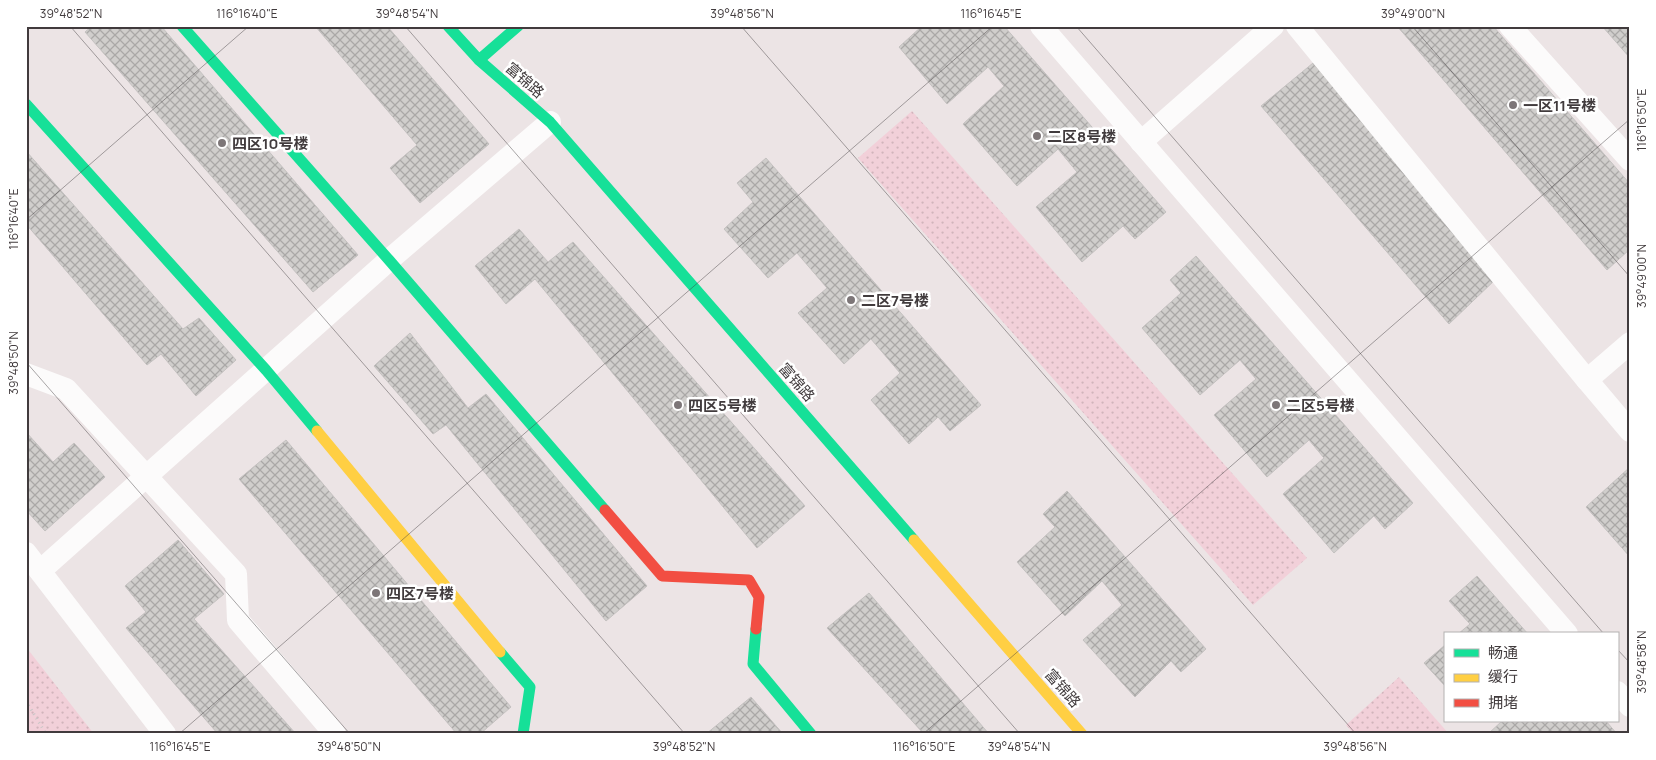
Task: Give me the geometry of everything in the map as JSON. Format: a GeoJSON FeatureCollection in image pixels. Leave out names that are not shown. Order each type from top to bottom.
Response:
{"type":"FeatureCollection","features":[{"type":"Feature","properties":{"kind":"street"},"geometry":{"type":"LineString","coordinates":[[182,26],[389,260],[662,576],[749,580],[759,597],[753,664],[811,734]]}},
{"type":"Feature","properties":{"kind":"street","name":"富锦路"},"geometry":{"type":"LineString","coordinates":[[448,26],[480,60],[550,122],[1082,734]]}},
{"type":"Feature","properties":{"kind":"street","name":"富锦路"},"geometry":{"type":"LineString","coordinates":[[480,60],[518,26]]}},
{"type":"Feature","properties":{"kind":"street"},"geometry":{"type":"LineString","coordinates":[[1041,26],[1565,632]]}},
{"type":"Feature","properties":{"kind":"street"},"geometry":{"type":"LineString","coordinates":[[1297,26],[1630,431]]}},
{"type":"Feature","properties":{"kind":"street"},"geometry":{"type":"LineString","coordinates":[[1510,26],[1630,160]]}},
{"type":"Feature","properties":{"kind":"street"},"geometry":{"type":"LineString","coordinates":[[1141,142],[1267,29]]}},
{"type":"Feature","properties":{"kind":"street"},"geometry":{"type":"LineString","coordinates":[[26,104],[266,370],[530,687],[524,734]]}},
{"type":"Feature","properties":{"kind":"street"},"geometry":{"type":"LineString","coordinates":[[40,571],[389,260],[550,122]]}},
{"type":"Feature","properties":{"kind":"street"},"geometry":{"type":"LineString","coordinates":[[1587,380],[1630,343]]}},
{"type":"Feature","properties":{"kind":"street"},"geometry":{"type":"LineString","coordinates":[[26,374],[66,389],[236,574],[238,620],[335,734]]}},
{"type":"Feature","properties":{"kind":"street"},"geometry":{"type":"LineString","coordinates":[[26,553],[165,734]]}},
{"type":"Feature","properties":{"kind":"street"},"geometry":{"type":"LineString","coordinates":[[1618,693],[1630,706]]}},
{"type":"Feature","properties":{"kind":"path"},"geometry":{"type":"LineString","coordinates":[[26,701],[46,734]]}},
{"type":"Feature","properties":{"kind":"shaded area"},"geometry":{"type":"Polygon","coordinates":[[[912,111],[1307,558],[1253,605],[858,158],[912,111]]]}},
{"type":"Feature","properties":{"kind":"shaded area"},"geometry":{"type":"Polygon","coordinates":[[[26,647],[94,734],[26,734],[26,647]]]}},
{"type":"Feature","properties":{"kind":"shaded area"},"geometry":{"type":"Polygon","coordinates":[[[1399,677],[1449,734],[1354,734],[1346,725],[1399,677]]]}},
{"type":"Feature","properties":{"kind":"building","name":"四区10号楼"},"geometry":{"type":"Polygon","coordinates":[[[92,26],[161,26],[358,255],[313,292],[85,32],[92,26]]]}},
{"type":"Feature","properties":{"kind":"building"},"geometry":{"type":"Polygon","coordinates":[[[315,26],[387,26],[489,144],[420,203],[390,168],[417,145],[315,26]]]}},
{"type":"Feature","properties":{"kind":"building","name":"二区8号楼"},"geometry":{"type":"Polygon","coordinates":[[[922,26],[1004,26],[1166,212],[1135,239],[1123,226],[1082,262],[1036,207],[1077,172],[1058,149],[1017,186],[963,124],[1004,86],[988,67],[947,104],[899,47],[922,26]]]}},
{"type":"Feature","properties":{"kind":"building","name":"一区11号楼"},"geometry":{"type":"Polygon","coordinates":[[[1397,26],[1493,26],[1630,184],[1630,249],[1607,270],[1397,26]]]}},
{"type":"Feature","properties":{"kind":"building"},"geometry":{"type":"Polygon","coordinates":[[[1602,26],[1630,26],[1630,58],[1602,26]]]}},
{"type":"Feature","properties":{"kind":"building"},"geometry":{"type":"Polygon","coordinates":[[[1313,63],[1498,277],[1449,324],[1261,106],[1313,63]]]}},
{"type":"Feature","properties":{"kind":"building"},"geometry":{"type":"Polygon","coordinates":[[[26,151],[183,329],[199,318],[236,360],[196,396],[161,354],[147,365],[26,224],[26,151]]]}},
{"type":"Feature","properties":{"kind":"building","name":"二区7号楼"},"geometry":{"type":"Polygon","coordinates":[[[766,158],[981,405],[950,431],[938,417],[909,444],[871,400],[900,373],[871,339],[844,364],[798,313],[827,288],[797,253],[768,278],[724,229],[753,202],[737,183],[766,158]]]}},
{"type":"Feature","properties":{"kind":"building","name":"四区5号楼"},"geometry":{"type":"Polygon","coordinates":[[[519,229],[548,262],[573,242],[805,506],[757,548],[535,279],[506,304],[475,266],[519,229]]]}},
{"type":"Feature","properties":{"kind":"building","name":"二区5号楼"},"geometry":{"type":"Polygon","coordinates":[[[1196,256],[1413,503],[1385,529],[1374,516],[1334,553],[1283,494],[1324,458],[1309,440],[1267,477],[1214,415],[1256,379],[1240,360],[1200,395],[1142,328],[1181,293],[1170,280],[1196,256]]]}},
{"type":"Feature","properties":{"kind":"building"},"geometry":{"type":"Polygon","coordinates":[[[410,333],[468,408],[486,394],[647,586],[606,621],[446,425],[433,434],[374,366],[410,333]]]}},
{"type":"Feature","properties":{"kind":"building"},"geometry":{"type":"Polygon","coordinates":[[[26,432],[53,462],[74,443],[105,477],[45,531],[26,510],[26,432]]]}},
{"type":"Feature","properties":{"kind":"building","name":"四区7号楼"},"geometry":{"type":"Polygon","coordinates":[[[286,440],[511,707],[480,734],[457,734],[239,479],[286,440]]]}},
{"type":"Feature","properties":{"kind":"building"},"geometry":{"type":"Polygon","coordinates":[[[1630,467],[1630,557],[1586,507],[1630,467]]]}},
{"type":"Feature","properties":{"kind":"building"},"geometry":{"type":"Polygon","coordinates":[[[1067,491],[1206,649],[1181,672],[1171,661],[1135,697],[1083,640],[1122,605],[1102,581],[1065,616],[1017,562],[1055,527],[1043,514],[1067,491]]]}},
{"type":"Feature","properties":{"kind":"building"},"geometry":{"type":"Polygon","coordinates":[[[178,540],[224,594],[194,619],[296,734],[218,734],[126,628],[146,612],[125,586],[178,540]]]}},
{"type":"Feature","properties":{"kind":"building"},"geometry":{"type":"Polygon","coordinates":[[[1477,576],[1526,632],[1460,632],[1470,624],[1449,601],[1477,576]]]}},
{"type":"Feature","properties":{"kind":"building"},"geometry":{"type":"Polygon","coordinates":[[[869,593],[989,734],[924,734],[827,628],[869,593]]]}},
{"type":"Feature","properties":{"kind":"building"},"geometry":{"type":"Polygon","coordinates":[[[1444,646],[1444,685],[1424,663],[1444,646]]]}},
{"type":"Feature","properties":{"kind":"building"},"geometry":{"type":"Polygon","coordinates":[[[751,697],[783,734],[706,734],[751,697]]]}},
{"type":"Feature","properties":{"kind":"building"},"geometry":{"type":"Polygon","coordinates":[[[1501,722],[1607,722],[1617,734],[1488,734],[1501,722]]]}},
{"type":"Feature","properties":{"kind":"traffic: fast"},"geometry":{"type":"LineString","coordinates":[[182,26],[389,260],[605,510]]}},
{"type":"Feature","properties":{"kind":"traffic: fast"},"geometry":{"type":"LineString","coordinates":[[448,26],[479,60],[550,122],[914,540]]}},
{"type":"Feature","properties":{"kind":"traffic: fast"},"geometry":{"type":"LineString","coordinates":[[479,60],[518,26]]}},
{"type":"Feature","properties":{"kind":"traffic: fast"},"geometry":{"type":"LineString","coordinates":[[26,104],[266,370],[317,431]]}},
{"type":"Feature","properties":{"kind":"traffic: fast"},"geometry":{"type":"LineString","coordinates":[[756,629],[753,664],[811,734]]}},
{"type":"Feature","properties":{"kind":"traffic: fast"},"geometry":{"type":"LineString","coordinates":[[500,652],[530,687],[523,734]]}},
{"type":"Feature","properties":{"kind":"traffic: slow"},"geometry":{"type":"LineString","coordinates":[[317,431],[500,652]]}},
{"type":"Feature","properties":{"kind":"traffic: slow"},"geometry":{"type":"LineString","coordinates":[[914,540],[1082,734]]}},
{"type":"Feature","properties":{"kind":"traffic: jam"},"geometry":{"type":"LineString","coordinates":[[605,510],[662,576],[749,580],[759,597],[756,629]]}},
{"type":"Feature","properties":{"kind":"place","name":"一区11号楼"},"geometry":{"type":"Point","coordinates":[1513,105]}},
{"type":"Feature","properties":{"kind":"place","name":"二区8号楼"},"geometry":{"type":"Point","coordinates":[1037,136]}},
{"type":"Feature","properties":{"kind":"place","name":"四区10号楼"},"geometry":{"type":"Point","coordinates":[222,143]}},
{"type":"Feature","properties":{"kind":"place","name":"二区7号楼"},"geometry":{"type":"Point","coordinates":[851,300]}},
{"type":"Feature","properties":{"kind":"place","name":"四区5号楼"},"geometry":{"type":"Point","coordinates":[678,405]}},
{"type":"Feature","properties":{"kind":"place","name":"二区5号楼"},"geometry":{"type":"Point","coordinates":[1276,405]}},
{"type":"Feature","properties":{"kind":"place","name":"四区7号楼"},"geometry":{"type":"Point","coordinates":[376,593]}}]}
